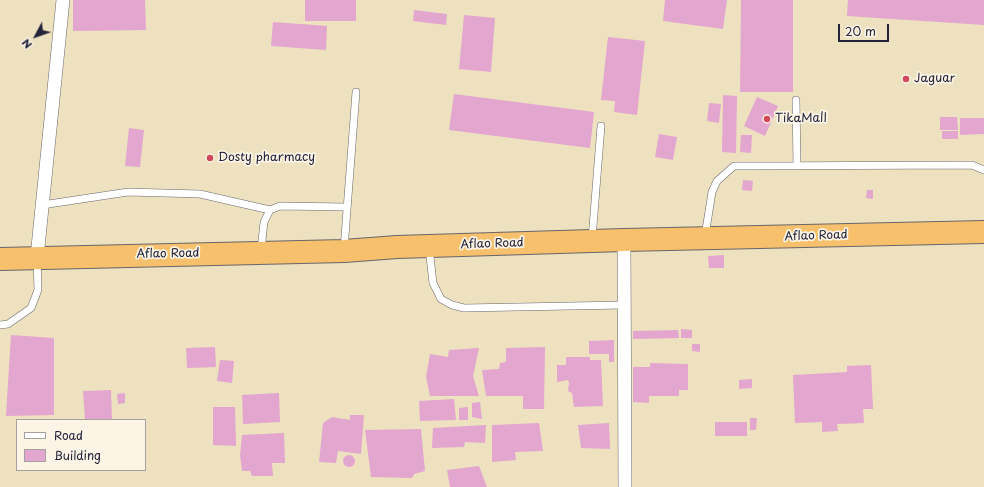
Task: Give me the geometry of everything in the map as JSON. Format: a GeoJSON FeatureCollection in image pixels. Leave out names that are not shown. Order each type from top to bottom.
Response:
{"type":"FeatureCollection","features":[{"type":"Feature","properties":{"kind":"highway","name":"Aflao Road"},"geometry":{"type":"LineString","coordinates":[[0,259],[344,251],[429,246],[624,240],[984,232]]}},
{"type":"Feature","properties":{"kind":"street"},"geometry":{"type":"LineString","coordinates":[[37,257],[63,0]]}},
{"type":"Feature","properties":{"kind":"street"},"geometry":{"type":"LineString","coordinates":[[624,240],[625,487]]}},
{"type":"Feature","properties":{"kind":"lane"},"geometry":{"type":"LineString","coordinates":[[344,251],[356,92]]}},
{"type":"Feature","properties":{"kind":"lane"},"geometry":{"type":"LineString","coordinates":[[796,100],[798,166]]}},
{"type":"Feature","properties":{"kind":"lane"},"geometry":{"type":"LineString","coordinates":[[592,241],[601,126]]}},
{"type":"Feature","properties":{"kind":"lane"},"geometry":{"type":"LineString","coordinates":[[704,238],[712,192],[717,181],[724,173],[734,166],[972,165],[984,170]]}},
{"type":"Feature","properties":{"kind":"lane"},"geometry":{"type":"LineString","coordinates":[[42,206],[128,192],[200,194],[270,210],[280,206],[347,208]]}},
{"type":"Feature","properties":{"kind":"lane"},"geometry":{"type":"LineString","coordinates":[[261,252],[264,222],[270,210]]}},
{"type":"Feature","properties":{"kind":"lane"},"geometry":{"type":"LineString","coordinates":[[429,246],[433,284],[441,299],[452,305],[464,308],[624,306]]}},
{"type":"Feature","properties":{"kind":"lane"},"geometry":{"type":"LineString","coordinates":[[0,324],[8,324],[31,308],[38,290],[37,257]]}},
{"type":"Feature","properties":{"kind":"building"},"geometry":{"type":"Polygon","coordinates":[[[73,0],[145,0],[146,30],[73,31],[73,0]]]}},
{"type":"Feature","properties":{"kind":"building"},"geometry":{"type":"Polygon","coordinates":[[[305,0],[356,0],[356,21],[305,21],[305,0]]]}},
{"type":"Feature","properties":{"kind":"building"},"geometry":{"type":"Polygon","coordinates":[[[665,0],[727,0],[723,29],[663,21],[665,0]]]}},
{"type":"Feature","properties":{"kind":"building"},"geometry":{"type":"Polygon","coordinates":[[[741,0],[793,0],[793,92],[740,92],[741,0]]]}},
{"type":"Feature","properties":{"kind":"building"},"geometry":{"type":"Polygon","coordinates":[[[848,0],[984,0],[984,25],[847,16],[848,0]]]}},
{"type":"Feature","properties":{"kind":"building"},"geometry":{"type":"Polygon","coordinates":[[[414,10],[447,14],[446,25],[413,21],[414,10]]]}},
{"type":"Feature","properties":{"kind":"building"},"geometry":{"type":"Polygon","coordinates":[[[464,15],[495,18],[491,72],[459,69],[464,15]]]}},
{"type":"Feature","properties":{"kind":"building"},"geometry":{"type":"Polygon","coordinates":[[[273,22],[327,26],[326,50],[271,46],[273,22]]]}},
{"type":"Feature","properties":{"kind":"building"},"geometry":{"type":"Polygon","coordinates":[[[608,37],[645,41],[637,115],[614,112],[615,101],[601,100],[608,37]]]}},
{"type":"Feature","properties":{"kind":"building"},"geometry":{"type":"Polygon","coordinates":[[[454,94],[594,112],[590,148],[449,130],[454,94]]]}},
{"type":"Feature","properties":{"kind":"building"},"geometry":{"type":"Polygon","coordinates":[[[723,95],[737,96],[736,153],[722,152],[723,95]]]}},
{"type":"Feature","properties":{"kind":"building"},"geometry":{"type":"Polygon","coordinates":[[[757,97],[778,106],[765,136],[744,126],[757,97]]]}},
{"type":"Feature","properties":{"kind":"building"},"geometry":{"type":"Polygon","coordinates":[[[709,103],[721,104],[719,123],[707,121],[709,103]]]}},
{"type":"Feature","properties":{"kind":"building"},"geometry":{"type":"Polygon","coordinates":[[[940,117],[957,117],[958,130],[940,130],[940,117]]]}},
{"type":"Feature","properties":{"kind":"building"},"geometry":{"type":"Polygon","coordinates":[[[960,118],[984,118],[984,134],[960,135],[960,118]]]}},
{"type":"Feature","properties":{"kind":"building"},"geometry":{"type":"Polygon","coordinates":[[[129,128],[144,130],[140,167],[125,166],[129,128]]]}},
{"type":"Feature","properties":{"kind":"building"},"geometry":{"type":"Polygon","coordinates":[[[942,131],[958,131],[958,139],[942,139],[942,131]]]}},
{"type":"Feature","properties":{"kind":"building"},"geometry":{"type":"Polygon","coordinates":[[[659,134],[677,137],[673,160],[655,157],[659,134]]]}},
{"type":"Feature","properties":{"kind":"building"},"geometry":{"type":"Polygon","coordinates":[[[741,135],[752,135],[751,153],[740,152],[741,135]]]}},
{"type":"Feature","properties":{"kind":"building"},"geometry":{"type":"Polygon","coordinates":[[[743,180],[753,181],[752,191],[742,190],[743,180]]]}},
{"type":"Feature","properties":{"kind":"building"},"geometry":{"type":"Polygon","coordinates":[[[867,190],[873,190],[873,199],[866,198],[867,190]]]}},
{"type":"Feature","properties":{"kind":"building"},"geometry":{"type":"Polygon","coordinates":[[[724,255],[724,268],[709,268],[708,256],[724,255]]]}},
{"type":"Feature","properties":{"kind":"building"},"geometry":{"type":"Polygon","coordinates":[[[681,329],[692,330],[692,338],[681,338],[681,329]]]}},
{"type":"Feature","properties":{"kind":"building"},"geometry":{"type":"Polygon","coordinates":[[[678,330],[679,338],[633,339],[633,331],[678,330]]]}},
{"type":"Feature","properties":{"kind":"building"},"geometry":{"type":"Polygon","coordinates":[[[11,335],[54,338],[54,415],[6,416],[11,335]]]}},
{"type":"Feature","properties":{"kind":"building"},"geometry":{"type":"Polygon","coordinates":[[[614,340],[614,362],[609,362],[609,354],[589,354],[589,341],[614,340]]]}},
{"type":"Feature","properties":{"kind":"building"},"geometry":{"type":"Polygon","coordinates":[[[692,344],[700,344],[700,352],[692,351],[692,344]]]}},
{"type":"Feature","properties":{"kind":"building"},"geometry":{"type":"Polygon","coordinates":[[[215,347],[216,367],[187,368],[186,348],[215,347]]]}},
{"type":"Feature","properties":{"kind":"building"},"geometry":{"type":"Polygon","coordinates":[[[545,347],[544,409],[523,409],[523,396],[486,396],[482,370],[499,369],[500,363],[506,362],[506,348],[545,347]]]}},
{"type":"Feature","properties":{"kind":"building"},"geometry":{"type":"Polygon","coordinates":[[[479,348],[473,376],[479,396],[430,396],[426,377],[430,354],[448,357],[449,350],[479,348]]]}},
{"type":"Feature","properties":{"kind":"building"},"geometry":{"type":"Polygon","coordinates":[[[566,357],[590,357],[590,360],[601,360],[603,406],[574,407],[572,393],[568,391],[568,380],[557,382],[557,365],[566,365],[566,357]]]}},
{"type":"Feature","properties":{"kind":"building"},"geometry":{"type":"Polygon","coordinates":[[[220,360],[234,361],[232,383],[217,381],[220,360]]]}},
{"type":"Feature","properties":{"kind":"building"},"geometry":{"type":"Polygon","coordinates":[[[650,363],[688,364],[688,390],[679,390],[679,396],[649,396],[649,403],[633,402],[633,367],[650,367],[650,363]]]}},
{"type":"Feature","properties":{"kind":"building"},"geometry":{"type":"Polygon","coordinates":[[[871,365],[873,409],[863,409],[864,423],[837,424],[838,431],[822,432],[822,422],[795,423],[793,375],[847,372],[847,366],[871,365]]]}},
{"type":"Feature","properties":{"kind":"building"},"geometry":{"type":"Polygon","coordinates":[[[752,379],[752,388],[739,389],[739,380],[752,379]]]}},
{"type":"Feature","properties":{"kind":"building"},"geometry":{"type":"Polygon","coordinates":[[[111,390],[112,419],[85,419],[83,391],[111,390]]]}},
{"type":"Feature","properties":{"kind":"building"},"geometry":{"type":"Polygon","coordinates":[[[125,393],[125,403],[118,404],[117,394],[125,393]]]}},
{"type":"Feature","properties":{"kind":"building"},"geometry":{"type":"Polygon","coordinates":[[[279,393],[280,422],[243,424],[242,395],[279,393]]]}},
{"type":"Feature","properties":{"kind":"building"},"geometry":{"type":"Polygon","coordinates":[[[454,399],[456,420],[420,421],[419,401],[454,399]]]}},
{"type":"Feature","properties":{"kind":"building"},"geometry":{"type":"Polygon","coordinates":[[[480,402],[482,419],[472,417],[472,403],[480,402]]]}},
{"type":"Feature","properties":{"kind":"building"},"geometry":{"type":"Polygon","coordinates":[[[213,407],[235,407],[236,446],[213,445],[213,407]]]}},
{"type":"Feature","properties":{"kind":"building"},"geometry":{"type":"Polygon","coordinates":[[[468,407],[468,420],[459,420],[459,408],[468,407]]]}},
{"type":"Feature","properties":{"kind":"building"},"geometry":{"type":"Polygon","coordinates":[[[350,415],[364,415],[361,454],[338,451],[336,463],[319,462],[323,423],[332,417],[350,420],[350,415]]]}},
{"type":"Feature","properties":{"kind":"building"},"geometry":{"type":"Polygon","coordinates":[[[750,418],[757,418],[756,430],[750,430],[750,418]]]}},
{"type":"Feature","properties":{"kind":"building"},"geometry":{"type":"Polygon","coordinates":[[[715,422],[747,422],[747,436],[715,436],[715,422]]]}},
{"type":"Feature","properties":{"kind":"building"},"geometry":{"type":"Polygon","coordinates":[[[539,423],[543,451],[515,452],[516,460],[492,462],[492,425],[539,423]]]}},
{"type":"Feature","properties":{"kind":"building"},"geometry":{"type":"Polygon","coordinates":[[[609,423],[610,449],[581,448],[578,425],[609,423]]]}},
{"type":"Feature","properties":{"kind":"building"},"geometry":{"type":"Polygon","coordinates":[[[486,425],[485,443],[465,442],[464,447],[432,448],[433,428],[486,425]]]}},
{"type":"Feature","properties":{"kind":"building"},"geometry":{"type":"Polygon","coordinates":[[[421,429],[425,471],[414,474],[412,478],[371,477],[365,430],[421,429]]]}},
{"type":"Feature","properties":{"kind":"building"},"geometry":{"type":"Polygon","coordinates":[[[284,433],[285,463],[272,463],[273,476],[252,476],[250,471],[242,471],[240,455],[242,435],[284,433]]]}},
{"type":"Feature","properties":{"kind":"building"},"geometry":{"type":"Polygon","coordinates":[[[347,455],[351,455],[355,461],[351,467],[347,467],[343,463],[343,459],[347,455]]]}},
{"type":"Feature","properties":{"kind":"building"},"geometry":{"type":"Polygon","coordinates":[[[479,466],[487,487],[450,487],[447,470],[479,466]]]}},
{"type":"Feature","properties":{"kind":"place","name":"Jaguar"},"geometry":{"type":"Point","coordinates":[906,79]}},
{"type":"Feature","properties":{"kind":"place","name":"TikaMall"},"geometry":{"type":"Point","coordinates":[767,119]}},
{"type":"Feature","properties":{"kind":"place","name":"Dosty pharmacy"},"geometry":{"type":"Point","coordinates":[210,158]}}]}
